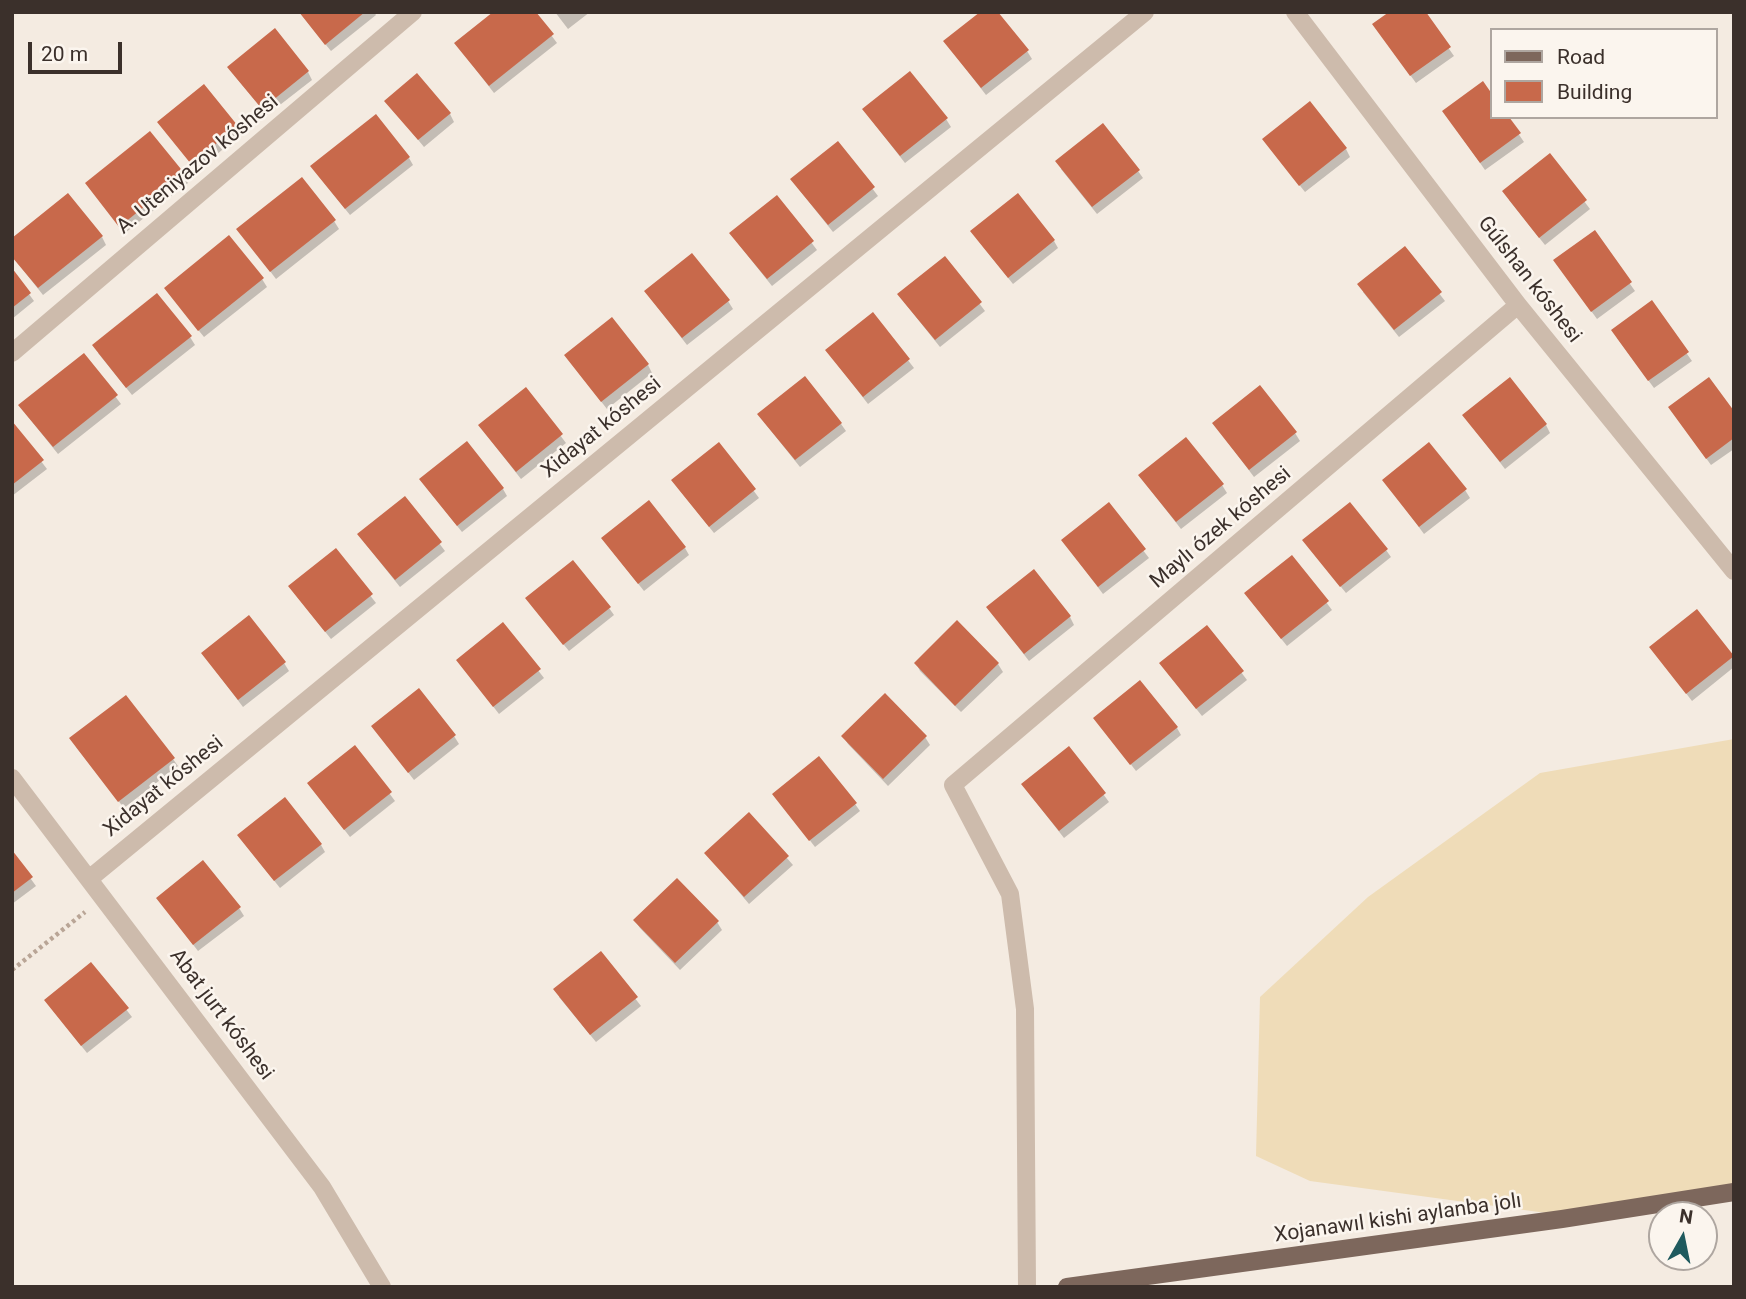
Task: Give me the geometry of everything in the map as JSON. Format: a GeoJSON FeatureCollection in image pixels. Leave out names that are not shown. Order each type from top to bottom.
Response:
{"type":"FeatureCollection","features":[{"type":"Feature","properties":{"kind":"main road","name":"Xojanawıl kishi aylanba jolı"},"geometry":{"type":"LineString","coordinates":[[1067,1287],[1563,1219],[1734,1192]]}},
{"type":"Feature","properties":{"kind":"street","name":"A. Uteniyazov kóshesi"},"geometry":{"type":"LineString","coordinates":[[12,353],[413,12]]}},
{"type":"Feature","properties":{"kind":"street","name":"Xidayat kóshesi"},"geometry":{"type":"LineString","coordinates":[[89,878],[1145,12]]}},
{"type":"Feature","properties":{"kind":"street","name":"Gúlshan kóshesi"},"geometry":{"type":"LineString","coordinates":[[1295,12],[1518,305],[1734,570]]}},
{"type":"Feature","properties":{"kind":"street","name":"Maylı ózek kóshesi"},"geometry":{"type":"LineString","coordinates":[[1027,1287],[1025,1009],[1010,894],[953,785],[1518,305]]}},
{"type":"Feature","properties":{"kind":"street","name":"Abat jurt kóshesi"},"geometry":{"type":"LineString","coordinates":[[12,778],[323,1187],[382,1287]]}},
{"type":"Feature","properties":{"kind":"path"},"geometry":{"type":"LineString","coordinates":[[12,970],[103,897]]}},
{"type":"Feature","properties":{"kind":"sand"},"geometry":{"type":"Polygon","coordinates":[[[1734,739],[1734,1190],[1561,1215],[1310,1181],[1256,1156],[1260,997],[1368,897],[1540,773],[1734,739]]]}},
{"type":"Feature","properties":{"kind":"building"},"geometry":{"type":"Polygon","coordinates":[[[299,12],[365,12],[325,45],[299,12]]]}},
{"type":"Feature","properties":{"kind":"building"},"geometry":{"type":"Polygon","coordinates":[[[493,12],[536,12],[554,34],[489,86],[454,43],[493,12]]]}},
{"type":"Feature","properties":{"kind":"building"},"geometry":{"type":"Polygon","coordinates":[[[980,12],[998,12],[1029,50],[981,88],[943,41],[980,12]]]}},
{"type":"Feature","properties":{"kind":"building"},"geometry":{"type":"Polygon","coordinates":[[[1389,12],[1426,12],[1451,47],[1410,76],[1372,24],[1389,12]]]}},
{"type":"Feature","properties":{"kind":"building"},"geometry":{"type":"Polygon","coordinates":[[[275,28],[309,71],[262,109],[227,67],[275,28]]]}},
{"type":"Feature","properties":{"kind":"building"},"geometry":{"type":"Polygon","coordinates":[[[910,71],[948,118],[900,156],[862,109],[910,71]]]}},
{"type":"Feature","properties":{"kind":"building"},"geometry":{"type":"Polygon","coordinates":[[[417,73],[451,113],[418,140],[384,101],[417,73]]]}},
{"type":"Feature","properties":{"kind":"building"},"geometry":{"type":"Polygon","coordinates":[[[1483,81],[1490,91],[1490,119],[1510,119],[1521,133],[1480,163],[1442,111],[1483,81]]]}},
{"type":"Feature","properties":{"kind":"building"},"geometry":{"type":"Polygon","coordinates":[[[204,84],[238,126],[191,164],[157,122],[204,84]]]}},
{"type":"Feature","properties":{"kind":"building"},"geometry":{"type":"Polygon","coordinates":[[[1310,101],[1347,148],[1299,186],[1262,139],[1310,101]]]}},
{"type":"Feature","properties":{"kind":"building"},"geometry":{"type":"Polygon","coordinates":[[[376,114],[410,157],[345,209],[310,166],[376,114]]]}},
{"type":"Feature","properties":{"kind":"building"},"geometry":{"type":"Polygon","coordinates":[[[1103,123],[1140,170],[1092,207],[1055,161],[1103,123]]]}},
{"type":"Feature","properties":{"kind":"building"},"geometry":{"type":"Polygon","coordinates":[[[150,131],[185,174],[119,227],[85,183],[150,131]]]}},
{"type":"Feature","properties":{"kind":"building"},"geometry":{"type":"Polygon","coordinates":[[[838,141],[875,187],[828,225],[790,179],[838,141]]]}},
{"type":"Feature","properties":{"kind":"building"},"geometry":{"type":"Polygon","coordinates":[[[1550,153],[1587,200],[1539,238],[1502,191],[1550,153]]]}},
{"type":"Feature","properties":{"kind":"building"},"geometry":{"type":"Polygon","coordinates":[[[302,177],[336,220],[270,272],[236,229],[302,177]]]}},
{"type":"Feature","properties":{"kind":"building"},"geometry":{"type":"Polygon","coordinates":[[[68,193],[103,236],[38,288],[12,257],[12,238],[68,193]]]}},
{"type":"Feature","properties":{"kind":"building"},"geometry":{"type":"Polygon","coordinates":[[[1018,193],[1055,240],[1008,278],[970,231],[1018,193]]]}},
{"type":"Feature","properties":{"kind":"building"},"geometry":{"type":"Polygon","coordinates":[[[777,195],[814,241],[767,279],[729,233],[777,195]]]}},
{"type":"Feature","properties":{"kind":"building"},"geometry":{"type":"Polygon","coordinates":[[[1595,230],[1632,282],[1591,312],[1553,260],[1595,230]]]}},
{"type":"Feature","properties":{"kind":"building"},"geometry":{"type":"Polygon","coordinates":[[[229,235],[264,278],[198,331],[164,288],[229,235]]]}},
{"type":"Feature","properties":{"kind":"building"},"geometry":{"type":"Polygon","coordinates":[[[1405,246],[1442,292],[1394,330],[1357,284],[1405,246]]]}},
{"type":"Feature","properties":{"kind":"building"},"geometry":{"type":"Polygon","coordinates":[[[692,253],[730,300],[682,338],[644,291],[692,253]]]}},
{"type":"Feature","properties":{"kind":"building"},"geometry":{"type":"Polygon","coordinates":[[[945,256],[982,302],[935,340],[897,294],[945,256]]]}},
{"type":"Feature","properties":{"kind":"building"},"geometry":{"type":"Polygon","coordinates":[[[12,268],[31,293],[12,308],[12,268]]]}},
{"type":"Feature","properties":{"kind":"building"},"geometry":{"type":"Polygon","coordinates":[[[157,293],[192,336],[126,388],[92,345],[157,293]]]}},
{"type":"Feature","properties":{"kind":"building"},"geometry":{"type":"Polygon","coordinates":[[[1652,300],[1689,352],[1648,381],[1611,330],[1652,300]]]}},
{"type":"Feature","properties":{"kind":"building"},"geometry":{"type":"Polygon","coordinates":[[[873,312],[910,359],[863,397],[825,350],[873,312]]]}},
{"type":"Feature","properties":{"kind":"building"},"geometry":{"type":"Polygon","coordinates":[[[612,317],[649,364],[601,402],[564,355],[612,317]]]}},
{"type":"Feature","properties":{"kind":"building"},"geometry":{"type":"Polygon","coordinates":[[[84,353],[118,395],[53,447],[18,405],[84,353]]]}},
{"type":"Feature","properties":{"kind":"building"},"geometry":{"type":"Polygon","coordinates":[[[805,376],[842,423],[795,460],[757,414],[805,376]]]}},
{"type":"Feature","properties":{"kind":"building"},"geometry":{"type":"Polygon","coordinates":[[[1510,377],[1547,424],[1500,462],[1462,415],[1510,377]]]}},
{"type":"Feature","properties":{"kind":"building"},"geometry":{"type":"Polygon","coordinates":[[[1709,377],[1734,411],[1734,438],[1706,459],[1668,407],[1709,377]]]}},
{"type":"Feature","properties":{"kind":"building"},"geometry":{"type":"Polygon","coordinates":[[[1260,385],[1297,432],[1249,470],[1212,423],[1260,385]]]}},
{"type":"Feature","properties":{"kind":"building"},"geometry":{"type":"Polygon","coordinates":[[[526,387],[563,434],[516,472],[478,425],[526,387]]]}},
{"type":"Feature","properties":{"kind":"building"},"geometry":{"type":"Polygon","coordinates":[[[12,421],[44,460],[12,485],[12,421]]]}},
{"type":"Feature","properties":{"kind":"building"},"geometry":{"type":"Polygon","coordinates":[[[1186,437],[1224,484],[1176,522],[1138,475],[1186,437]]]}},
{"type":"Feature","properties":{"kind":"building"},"geometry":{"type":"Polygon","coordinates":[[[467,441],[504,488],[457,526],[419,479],[467,441]]]}},
{"type":"Feature","properties":{"kind":"building"},"geometry":{"type":"Polygon","coordinates":[[[719,442],[756,489],[709,527],[671,480],[719,442]]]}},
{"type":"Feature","properties":{"kind":"building"},"geometry":{"type":"Polygon","coordinates":[[[1429,442],[1467,489],[1419,527],[1382,480],[1429,442]]]}},
{"type":"Feature","properties":{"kind":"building"},"geometry":{"type":"Polygon","coordinates":[[[405,496],[442,542],[395,580],[357,534],[405,496]]]}},
{"type":"Feature","properties":{"kind":"building"},"geometry":{"type":"Polygon","coordinates":[[[649,500],[686,547],[638,584],[601,538],[649,500]]]}},
{"type":"Feature","properties":{"kind":"building"},"geometry":{"type":"Polygon","coordinates":[[[1109,502],[1146,549],[1098,587],[1061,540],[1109,502]]]}},
{"type":"Feature","properties":{"kind":"building"},"geometry":{"type":"Polygon","coordinates":[[[1350,502],[1388,549],[1340,587],[1302,540],[1350,502]]]}},
{"type":"Feature","properties":{"kind":"building"},"geometry":{"type":"Polygon","coordinates":[[[336,548],[373,594],[325,632],[288,586],[336,548]]]}},
{"type":"Feature","properties":{"kind":"building"},"geometry":{"type":"Polygon","coordinates":[[[1292,555],[1329,601],[1281,639],[1244,593],[1292,555]]]}},
{"type":"Feature","properties":{"kind":"building"},"geometry":{"type":"Polygon","coordinates":[[[573,560],[611,607],[563,645],[525,598],[573,560]]]}},
{"type":"Feature","properties":{"kind":"building"},"geometry":{"type":"Polygon","coordinates":[[[1034,569],[1071,616],[1024,654],[986,607],[1034,569]]]}},
{"type":"Feature","properties":{"kind":"building"},"geometry":{"type":"Polygon","coordinates":[[[1697,609],[1734,656],[1686,694],[1649,647],[1697,609]]]}},
{"type":"Feature","properties":{"kind":"building"},"geometry":{"type":"Polygon","coordinates":[[[249,615],[286,662],[238,700],[201,653],[249,615]]]}},
{"type":"Feature","properties":{"kind":"building"},"geometry":{"type":"Polygon","coordinates":[[[957,620],[999,663],[955,706],[914,663],[957,620]]]}},
{"type":"Feature","properties":{"kind":"building"},"geometry":{"type":"Polygon","coordinates":[[[503,622],[541,669],[493,707],[456,660],[503,622]]]}},
{"type":"Feature","properties":{"kind":"building"},"geometry":{"type":"Polygon","coordinates":[[[1207,625],[1244,671],[1196,709],[1159,663],[1207,625]]]}},
{"type":"Feature","properties":{"kind":"building"},"geometry":{"type":"Polygon","coordinates":[[[1140,680],[1178,727],[1130,765],[1093,718],[1140,680]]]}},
{"type":"Feature","properties":{"kind":"building"},"geometry":{"type":"Polygon","coordinates":[[[419,688],[456,735],[408,773],[371,726],[419,688]]]}},
{"type":"Feature","properties":{"kind":"building"},"geometry":{"type":"Polygon","coordinates":[[[885,693],[927,736],[883,779],[841,736],[885,693]]]}},
{"type":"Feature","properties":{"kind":"building"},"geometry":{"type":"Polygon","coordinates":[[[126,695],[175,758],[118,802],[69,738],[126,695]]]}},
{"type":"Feature","properties":{"kind":"building"},"geometry":{"type":"Polygon","coordinates":[[[355,745],[392,792],[344,830],[307,783],[355,745]]]}},
{"type":"Feature","properties":{"kind":"building"},"geometry":{"type":"Polygon","coordinates":[[[1069,746],[1106,793],[1059,831],[1021,784],[1069,746]]]}},
{"type":"Feature","properties":{"kind":"building"},"geometry":{"type":"Polygon","coordinates":[[[819,756],[857,803],[809,841],[772,794],[819,756]]]}},
{"type":"Feature","properties":{"kind":"building"},"geometry":{"type":"Polygon","coordinates":[[[285,797],[322,844],[274,881],[237,835],[285,797]]]}},
{"type":"Feature","properties":{"kind":"building"},"geometry":{"type":"Polygon","coordinates":[[[749,812],[789,856],[744,897],[704,853],[749,812]]]}},
{"type":"Feature","properties":{"kind":"building"},"geometry":{"type":"Polygon","coordinates":[[[12,850],[33,877],[12,893],[12,850]]]}},
{"type":"Feature","properties":{"kind":"building"},"geometry":{"type":"Polygon","coordinates":[[[203,860],[241,907],[193,945],[156,898],[203,860]]]}},
{"type":"Feature","properties":{"kind":"building"},"geometry":{"type":"Polygon","coordinates":[[[677,878],[719,921],[675,963],[633,920],[677,878]]]}},
{"type":"Feature","properties":{"kind":"building"},"geometry":{"type":"Polygon","coordinates":[[[601,951],[638,997],[590,1035],[553,989],[601,951]]]}},
{"type":"Feature","properties":{"kind":"building"},"geometry":{"type":"Polygon","coordinates":[[[91,962],[129,1008],[81,1046],[44,1000],[91,962]]]}}]}
